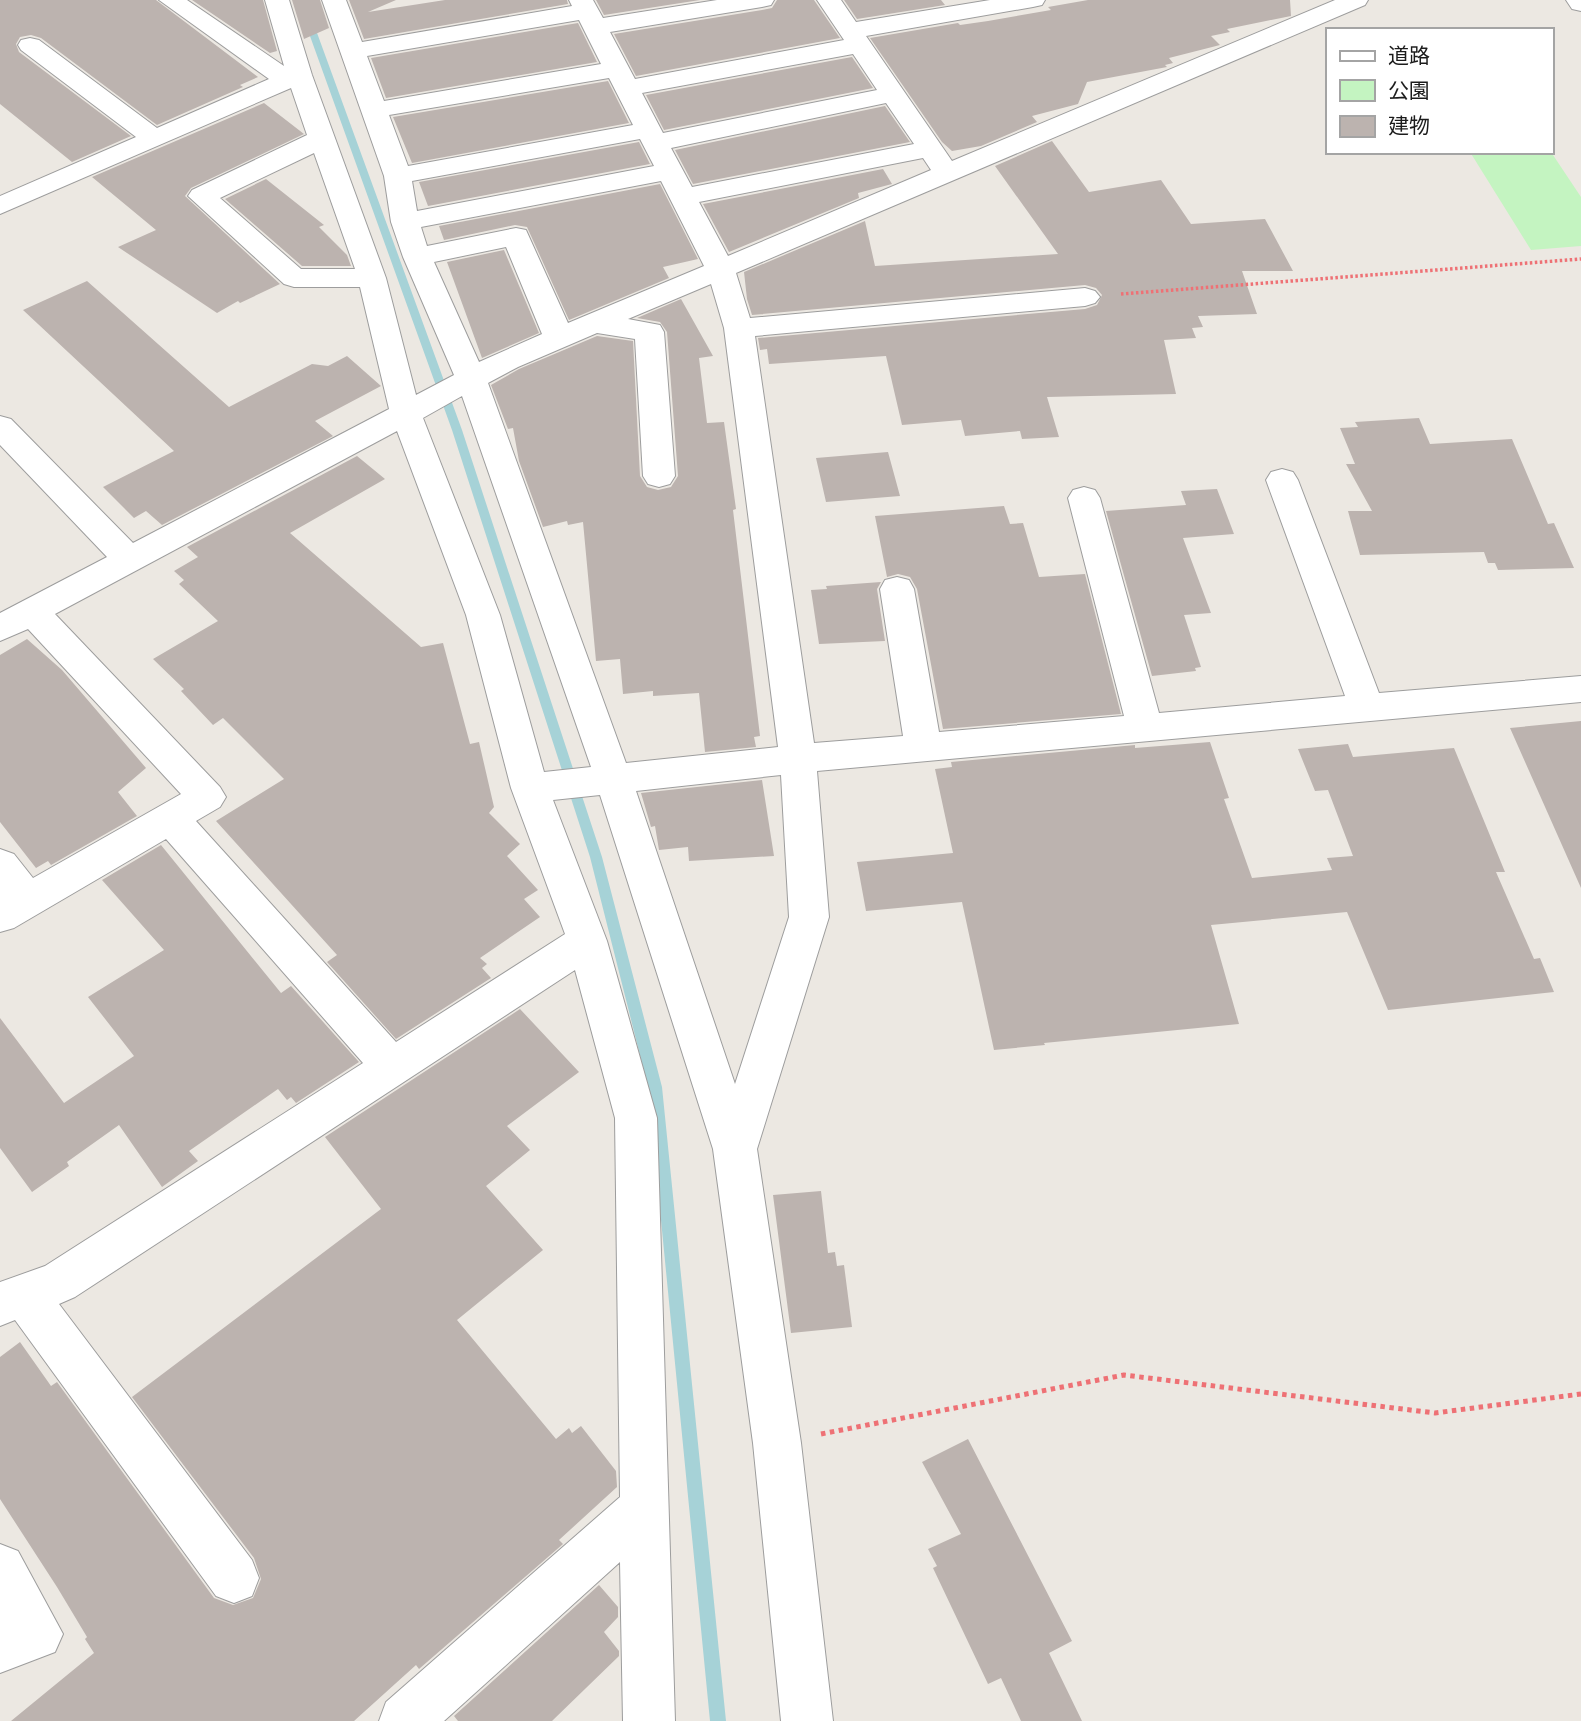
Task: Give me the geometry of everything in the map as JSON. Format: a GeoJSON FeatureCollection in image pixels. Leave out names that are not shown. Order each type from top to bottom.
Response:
{"type":"FeatureCollection","features":[{"type":"Feature","properties":{"kind":"street"},"geometry":{"type":"LineString","coordinates":[[171,0],[293,78]]}},
{"type":"Feature","properties":{"kind":"street"},"geometry":{"type":"LineString","coordinates":[[277,0],[293,78],[323,138],[372,278],[405,412],[483,615],[530,788],[587,941],[636,1118],[649,1721]]}},
{"type":"Feature","properties":{"kind":"street"},"geometry":{"type":"LineString","coordinates":[[334,0],[398,176],[405,222],[416,257],[471,378],[612,778],[735,1149],[777,1443],[807,1721]]}},
{"type":"Feature","properties":{"kind":"street"},"geometry":{"type":"LineString","coordinates":[[353,51],[587,13],[762,0]]}},
{"type":"Feature","properties":{"kind":"street"},"geometry":{"type":"LineString","coordinates":[[829,0],[948,175]]}},
{"type":"Feature","properties":{"kind":"street"},"geometry":{"type":"LineString","coordinates":[[374,110],[621,79],[854,38],[1033,0]]}},
{"type":"Feature","properties":{"kind":"street"},"geometry":{"type":"LineString","coordinates":[[0,865],[14,908],[207,797],[16,619],[471,378],[720,268],[948,175],[1340,3]]}},
{"type":"Feature","properties":{"kind":"street"},"geometry":{"type":"LineString","coordinates":[[587,13],[720,268],[739,328],[798,759],[809,917],[735,1149]]}},
{"type":"Feature","properties":{"kind":"street"},"geometry":{"type":"LineString","coordinates":[[30,44],[155,138]]}},
{"type":"Feature","properties":{"kind":"street"},"geometry":{"type":"LineString","coordinates":[[0,206],[293,78]]}},
{"type":"Feature","properties":{"kind":"street"},"geometry":{"type":"LineString","coordinates":[[398,176],[893,94]]}},
{"type":"Feature","properties":{"kind":"street"},"geometry":{"type":"LineString","coordinates":[[323,138],[202,196],[294,278],[372,278]]}},
{"type":"Feature","properties":{"kind":"street"},"geometry":{"type":"LineString","coordinates":[[682,197],[930,149]]}},
{"type":"Feature","properties":{"kind":"street"},"geometry":{"type":"LineString","coordinates":[[405,222],[669,172]]}},
{"type":"Feature","properties":{"kind":"street"},"geometry":{"type":"LineString","coordinates":[[416,257],[516,236],[559,338]]}},
{"type":"Feature","properties":{"kind":"street"},"geometry":{"type":"LineString","coordinates":[[739,328],[1085,297]]}},
{"type":"Feature","properties":{"kind":"street"},"geometry":{"type":"LineString","coordinates":[[592,323],[649,332],[659,476]]}},
{"type":"Feature","properties":{"kind":"street"},"geometry":{"type":"LineString","coordinates":[[0,425],[128,558]]}},
{"type":"Feature","properties":{"kind":"street"},"geometry":{"type":"LineString","coordinates":[[1282,480],[1367,708]]}},
{"type":"Feature","properties":{"kind":"street"},"geometry":{"type":"LineString","coordinates":[[1084,498],[1145,728]]}},
{"type":"Feature","properties":{"kind":"street"},"geometry":{"type":"LineString","coordinates":[[897,589],[923,748]]}},
{"type":"Feature","properties":{"kind":"street"},"geometry":{"type":"LineString","coordinates":[[530,788],[798,759],[1581,689]]}},
{"type":"Feature","properties":{"kind":"street"},"geometry":{"type":"LineString","coordinates":[[170,818],[392,1066]]}},
{"type":"Feature","properties":{"kind":"street"},"geometry":{"type":"LineString","coordinates":[[234,1578],[12,1299],[59,1282],[587,941]]}},
{"type":"Feature","properties":{"kind":"street"},"geometry":{"type":"LineString","coordinates":[[405,1721],[644,1508]]}},
{"type":"Feature","properties":{"kind":"street"},"geometry":{"type":"LineString","coordinates":[[0,1569],[37,1634],[0,1647]]}},
{"type":"Feature","properties":{"kind":"path"},"geometry":{"type":"LineString","coordinates":[[1085,297],[1581,259]]}},
{"type":"Feature","properties":{"kind":"path"},"geometry":{"type":"LineString","coordinates":[[777,1443],[1124,1375],[1435,1413],[1581,1395]]}},
{"type":"Feature","properties":{"kind":"green space"},"geometry":{"type":"Polygon","coordinates":[[[1471,154],[1552,154],[1581,197],[1581,246],[1531,250],[1471,154]]]}},
{"type":"Feature","properties":{"kind":"building"},"geometry":{"type":"Polygon","coordinates":[[[0,0],[156,0],[258,77],[240,85],[243,87],[157,125],[41,38],[31,35],[20,37],[16,44],[19,52],[131,136],[72,162],[0,104],[0,0]]]}},
{"type":"Feature","properties":{"kind":"building"},"geometry":{"type":"Polygon","coordinates":[[[192,0],[263,0],[277,51],[270,53],[192,0]]]}},
{"type":"Feature","properties":{"kind":"building"},"geometry":{"type":"Polygon","coordinates":[[[292,0],[320,0],[329,28],[304,39],[292,0]]]}},
{"type":"Feature","properties":{"kind":"building"},"geometry":{"type":"Polygon","coordinates":[[[349,0],[396,0],[368,12],[445,0],[567,0],[568,4],[364,39],[349,0]]]}},
{"type":"Feature","properties":{"kind":"building"},"geometry":{"type":"Polygon","coordinates":[[[596,0],[700,0],[604,15],[596,0]]]}},
{"type":"Feature","properties":{"kind":"building"},"geometry":{"type":"Polygon","coordinates":[[[777,0],[814,0],[840,38],[636,76],[614,34],[772,8],[777,0]]]}},
{"type":"Feature","properties":{"kind":"building"},"geometry":{"type":"Polygon","coordinates":[[[844,0],[941,0],[945,5],[857,19],[844,0]]]}},
{"type":"Feature","properties":{"kind":"building"},"geometry":{"type":"Polygon","coordinates":[[[1088,0],[1290,0],[1291,16],[1227,29],[1230,32],[1211,36],[1220,45],[1169,58],[1173,63],[1165,65],[1167,67],[1087,82],[1078,104],[1032,116],[1037,122],[981,146],[952,151],[942,142],[870,38],[958,23],[960,25],[988,21],[1051,10],[1048,7],[1088,0]]]}},
{"type":"Feature","properties":{"kind":"building"},"geometry":{"type":"Polygon","coordinates":[[[578,23],[597,62],[386,98],[371,58],[578,23]]]}},
{"type":"Feature","properties":{"kind":"building"},"geometry":{"type":"Polygon","coordinates":[[[852,57],[873,88],[664,130],[646,95],[852,57]]]}},
{"type":"Feature","properties":{"kind":"building"},"geometry":{"type":"Polygon","coordinates":[[[608,81],[629,123],[412,163],[393,117],[608,81]]]}},
{"type":"Feature","properties":{"kind":"building"},"geometry":{"type":"Polygon","coordinates":[[[264,103],[304,134],[191,188],[185,196],[280,284],[240,303],[238,301],[217,313],[118,247],[156,230],[92,177],[264,103]]]}},
{"type":"Feature","properties":{"kind":"building"},"geometry":{"type":"Polygon","coordinates":[[[885,106],[910,142],[693,184],[675,150],[885,106]]]}},
{"type":"Feature","properties":{"kind":"building"},"geometry":{"type":"Polygon","coordinates":[[[1052,141],[1089,192],[1161,180],[1191,224],[1265,219],[1293,271],[1242,271],[1257,314],[1198,316],[1203,327],[1192,328],[1196,338],[1164,340],[1176,394],[1047,397],[1059,437],[1022,439],[1020,431],[965,436],[961,420],[902,425],[886,356],[769,364],[767,349],[760,350],[758,338],[1085,309],[1097,305],[1102,295],[1096,288],[1085,285],[752,315],[747,299],[744,272],[865,221],[875,266],[1058,254],[995,166],[1052,141]]]}},
{"type":"Feature","properties":{"kind":"building"},"geometry":{"type":"Polygon","coordinates":[[[639,142],[650,164],[428,206],[419,182],[639,142]]]}},
{"type":"Feature","properties":{"kind":"building"},"geometry":{"type":"Polygon","coordinates":[[[883,169],[892,184],[858,193],[859,198],[729,252],[703,204],[883,169]]]}},
{"type":"Feature","properties":{"kind":"building"},"geometry":{"type":"Polygon","coordinates":[[[266,179],[324,225],[319,227],[347,255],[351,266],[302,266],[225,199],[266,179]]]}},
{"type":"Feature","properties":{"kind":"building"},"geometry":{"type":"Polygon","coordinates":[[[660,184],[698,259],[663,267],[669,278],[569,320],[527,227],[515,225],[444,240],[439,226],[660,184]]]}},
{"type":"Feature","properties":{"kind":"building"},"geometry":{"type":"Polygon","coordinates":[[[504,250],[539,333],[482,358],[447,262],[504,250]]]}},
{"type":"Feature","properties":{"kind":"building"},"geometry":{"type":"Polygon","coordinates":[[[87,281],[229,407],[312,364],[328,366],[347,356],[381,386],[315,421],[333,436],[162,525],[146,511],[134,518],[103,487],[174,451],[23,310],[87,281]]]}},
{"type":"Feature","properties":{"kind":"building"},"geometry":{"type":"Polygon","coordinates":[[[681,299],[713,356],[699,358],[707,423],[724,422],[760,736],[754,737],[756,747],[705,752],[699,693],[653,696],[653,691],[623,694],[620,659],[596,661],[583,522],[568,525],[567,521],[543,527],[519,461],[513,428],[508,429],[491,385],[519,369],[597,336],[633,341],[640,476],[647,487],[658,490],[671,487],[678,476],[667,332],[660,322],[637,318],[681,299]]]}},
{"type":"Feature","properties":{"kind":"building"},"geometry":{"type":"Polygon","coordinates":[[[1419,418],[1430,444],[1512,439],[1548,524],[1554,523],[1574,568],[1498,570],[1495,563],[1488,563],[1484,552],[1360,555],[1348,511],[1372,511],[1346,464],[1355,464],[1340,428],[1358,427],[1355,422],[1419,418]]]}},
{"type":"Feature","properties":{"kind":"building"},"geometry":{"type":"Polygon","coordinates":[[[888,452],[900,496],[826,502],[816,458],[888,452]]]}},
{"type":"Feature","properties":{"kind":"building"},"geometry":{"type":"Polygon","coordinates":[[[357,456],[385,479],[290,533],[421,647],[443,643],[470,744],[479,742],[494,807],[489,813],[520,844],[507,856],[538,890],[524,899],[540,917],[480,958],[487,964],[482,968],[491,978],[396,1039],[327,962],[337,955],[216,821],[284,779],[223,718],[213,725],[181,691],[184,689],[153,659],[218,621],[179,584],[184,580],[174,571],[198,557],[187,547],[357,456]]]}},
{"type":"Feature","properties":{"kind":"building"},"geometry":{"type":"Polygon","coordinates":[[[1217,489],[1234,534],[1183,538],[1211,613],[1184,615],[1201,667],[1195,668],[1196,671],[1152,676],[1106,511],[1186,505],[1181,491],[1217,489]]]}},
{"type":"Feature","properties":{"kind":"building"},"geometry":{"type":"Polygon","coordinates":[[[1004,506],[1010,524],[1023,523],[1039,577],[1085,574],[1121,714],[943,729],[917,589],[910,577],[898,574],[887,577],[875,516],[1004,506]]]}},
{"type":"Feature","properties":{"kind":"building"},"geometry":{"type":"Polygon","coordinates":[[[881,582],[877,589],[885,641],[819,644],[811,590],[827,589],[826,586],[881,582]]]}},
{"type":"Feature","properties":{"kind":"building"},"geometry":{"type":"Polygon","coordinates":[[[27,639],[62,670],[146,768],[118,792],[137,816],[51,865],[48,861],[36,868],[0,822],[0,655],[27,639]]]}},
{"type":"Feature","properties":{"kind":"building"},"geometry":{"type":"Polygon","coordinates":[[[1581,721],[1581,888],[1510,728],[1581,721]]]}},
{"type":"Feature","properties":{"kind":"building"},"geometry":{"type":"Polygon","coordinates":[[[1210,742],[1229,798],[1224,799],[1252,878],[1332,870],[1327,858],[1353,856],[1328,790],[1315,791],[1298,749],[1348,744],[1353,757],[1454,748],[1505,872],[1496,872],[1534,959],[1540,958],[1554,992],[1388,1010],[1347,912],[1211,925],[1239,1024],[994,1050],[962,902],[866,911],[857,862],[953,853],[935,769],[952,767],[951,762],[1135,745],[1135,748],[1210,742]]]}},
{"type":"Feature","properties":{"kind":"building"},"geometry":{"type":"Polygon","coordinates":[[[762,780],[774,856],[689,861],[688,847],[659,850],[655,826],[651,827],[641,793],[762,780]]]}},
{"type":"Feature","properties":{"kind":"building"},"geometry":{"type":"Polygon","coordinates":[[[161,845],[281,993],[291,986],[359,1062],[296,1103],[291,1097],[287,1100],[278,1089],[189,1151],[198,1161],[162,1187],[119,1125],[67,1162],[69,1166],[32,1192],[0,1148],[0,1018],[64,1103],[134,1056],[88,997],[164,950],[102,880],[161,845]]]}},
{"type":"Feature","properties":{"kind":"building"},"geometry":{"type":"Polygon","coordinates":[[[520,1009],[579,1072],[507,1126],[530,1150],[486,1186],[543,1250],[457,1320],[556,1439],[569,1428],[572,1433],[581,1426],[616,1471],[617,1487],[559,1540],[563,1544],[419,1669],[416,1665],[354,1721],[11,1721],[94,1653],[57,1587],[0,1499],[0,1357],[20,1342],[51,1386],[57,1382],[214,1598],[233,1605],[253,1598],[261,1579],[254,1558],[132,1397],[381,1209],[325,1137],[520,1009]]]}},
{"type":"Feature","properties":{"kind":"building"},"geometry":{"type":"Polygon","coordinates":[[[821,1191],[828,1253],[835,1252],[837,1266],[844,1265],[852,1327],[791,1333],[773,1195],[821,1191]]]}},
{"type":"Feature","properties":{"kind":"building"},"geometry":{"type":"Polygon","coordinates":[[[968,1439],[1072,1641],[1049,1653],[1082,1721],[1021,1721],[1001,1678],[988,1684],[933,1568],[937,1566],[928,1549],[961,1534],[922,1462],[968,1439]]]}},
{"type":"Feature","properties":{"kind":"building"},"geometry":{"type":"Polygon","coordinates":[[[599,1585],[618,1607],[618,1617],[604,1632],[619,1651],[619,1656],[552,1721],[458,1721],[454,1716],[599,1585]]]}},
{"type":"Feature","properties":{"kind":"waterway"},"geometry":{"type":"LineString","coordinates":[[301,0],[457,430],[596,857],[655,1087],[718,1721]]}}]}
